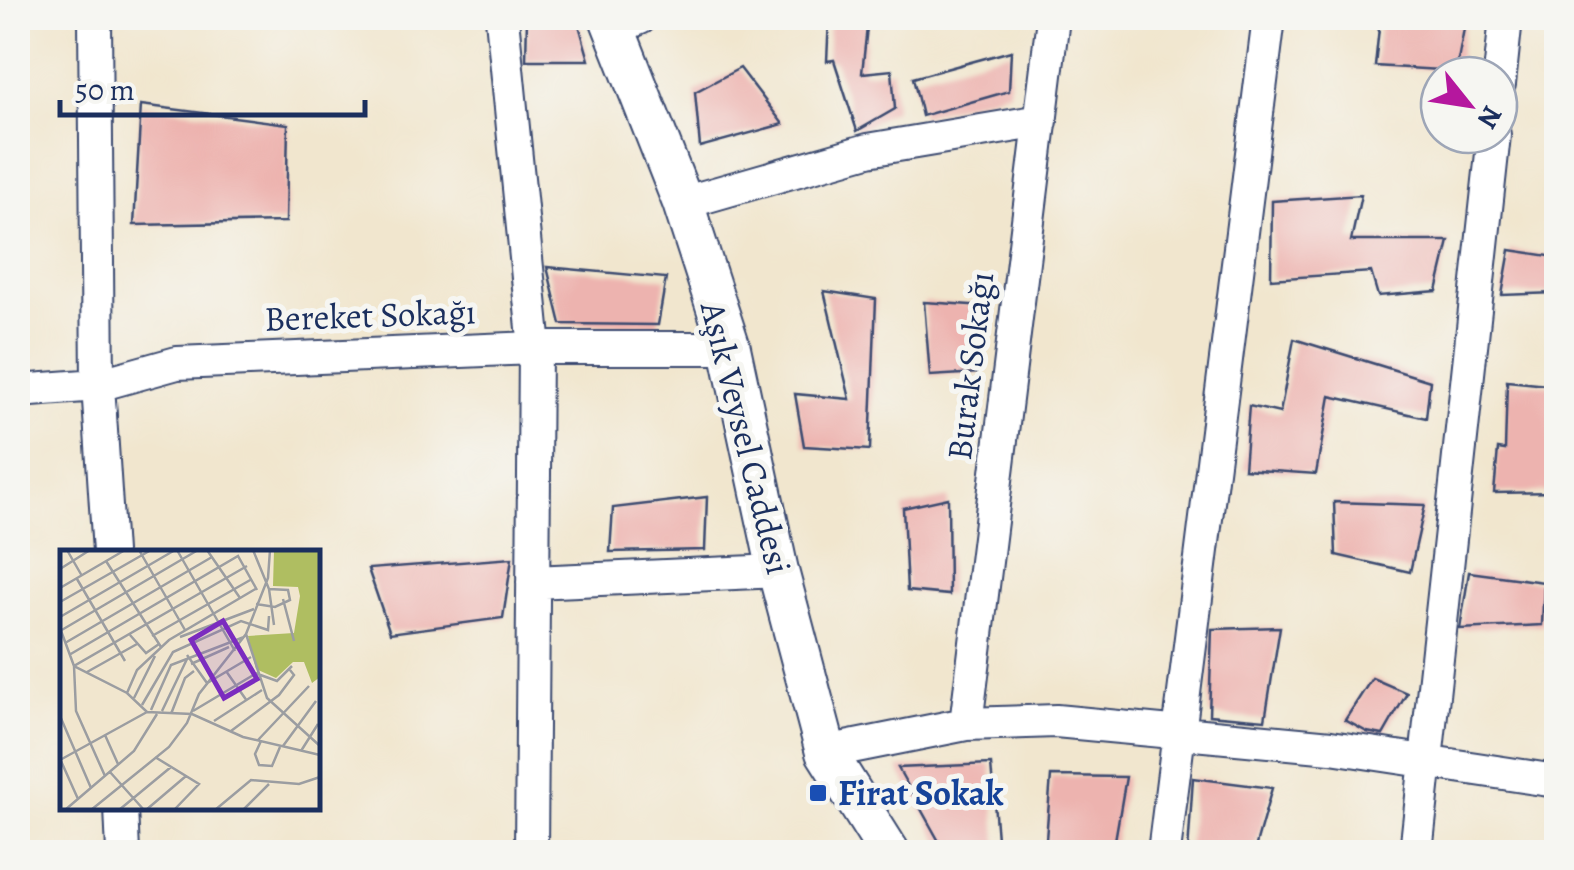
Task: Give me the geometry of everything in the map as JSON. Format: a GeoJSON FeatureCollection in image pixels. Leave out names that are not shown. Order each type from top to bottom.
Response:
{"type":"FeatureCollection","features":[{"type":"Feature","properties":{"kind":"street"},"geometry":{"type":"LineString","coordinates":[[94,18],[98,385],[108,550]]}},
{"type":"Feature","properties":{"kind":"street"},"geometry":{"type":"LineString","coordinates":[[502,18],[536,348],[531,852]]}},
{"type":"Feature","properties":{"kind":"street","name":"Burak Sokağı"},"geometry":{"type":"LineString","coordinates":[[966,724],[1054,18]]}},
{"type":"Feature","properties":{"kind":"street"},"geometry":{"type":"LineString","coordinates":[[1164,852],[1269,18]]}},
{"type":"Feature","properties":{"kind":"street"},"geometry":{"type":"LineString","coordinates":[[1502,55],[1506,18]]}},
{"type":"Feature","properties":{"kind":"street","name":"Aşık Veysel Caddesi"},"geometry":{"type":"LineString","coordinates":[[622,21],[730,348],[778,571],[826,752],[890,852]]}},
{"type":"Feature","properties":{"kind":"street"},"geometry":{"type":"LineString","coordinates":[[683,204],[868,150],[1041,120]]}},
{"type":"Feature","properties":{"kind":"street"},"geometry":{"type":"LineString","coordinates":[[1416,852],[1429,762],[1492,155]]}},
{"type":"Feature","properties":{"kind":"street","name":"Bereket Sokağı"},"geometry":{"type":"LineString","coordinates":[[18,391],[98,385],[177,363],[536,348],[730,348]]}},
{"type":"Feature","properties":{"kind":"street"},"geometry":{"type":"LineString","coordinates":[[534,582],[778,571]]}},
{"type":"Feature","properties":{"kind":"street"},"geometry":{"type":"LineString","coordinates":[[826,752],[966,724],[1056,721],[1331,747],[1556,782]]}},
{"type":"Feature","properties":{"kind":"street"},"geometry":{"type":"LineString","coordinates":[[121,810],[123,852]]}},
{"type":"Feature","properties":{"kind":"building"},"geometry":{"type":"Polygon","coordinates":[[[527,18],[577,18],[589,60],[526,60],[527,18]]]}},
{"type":"Feature","properties":{"kind":"building"},"geometry":{"type":"Polygon","coordinates":[[[829,18],[868,18],[862,73],[892,70],[895,109],[857,131],[834,60],[827,61],[829,18]]]}},
{"type":"Feature","properties":{"kind":"building"},"geometry":{"type":"Polygon","coordinates":[[[1380,18],[1466,18],[1459,55],[1419,55],[1419,69],[1375,66],[1380,18]]]}},
{"type":"Feature","properties":{"kind":"building"},"geometry":{"type":"Polygon","coordinates":[[[1011,51],[1009,91],[922,116],[913,78],[1011,51]]]}},
{"type":"Feature","properties":{"kind":"building"},"geometry":{"type":"Polygon","coordinates":[[[740,68],[783,124],[700,147],[695,92],[740,68]]]}},
{"type":"Feature","properties":{"kind":"building"},"geometry":{"type":"Polygon","coordinates":[[[141,105],[288,124],[286,222],[134,225],[141,105]]]}},
{"type":"Feature","properties":{"kind":"building"},"geometry":{"type":"Polygon","coordinates":[[[1361,195],[1351,241],[1449,241],[1437,291],[1378,296],[1371,272],[1271,279],[1272,201],[1361,195]]]}},
{"type":"Feature","properties":{"kind":"building"},"geometry":{"type":"Polygon","coordinates":[[[1510,250],[1556,257],[1556,293],[1502,295],[1510,250]]]}},
{"type":"Feature","properties":{"kind":"building"},"geometry":{"type":"Polygon","coordinates":[[[547,267],[666,278],[658,325],[561,324],[547,267]]]}},
{"type":"Feature","properties":{"kind":"building"},"geometry":{"type":"Polygon","coordinates":[[[824,291],[876,299],[870,450],[804,446],[795,394],[850,399],[824,291]]]}},
{"type":"Feature","properties":{"kind":"building"},"geometry":{"type":"Polygon","coordinates":[[[924,302],[986,306],[979,373],[930,376],[924,302]]]}},
{"type":"Feature","properties":{"kind":"building"},"geometry":{"type":"Polygon","coordinates":[[[1294,339],[1430,381],[1426,418],[1330,396],[1316,474],[1244,469],[1249,406],[1280,413],[1294,339]]]}},
{"type":"Feature","properties":{"kind":"building"},"geometry":{"type":"Polygon","coordinates":[[[1507,381],[1556,386],[1556,492],[1494,493],[1498,449],[1505,450],[1507,381]]]}},
{"type":"Feature","properties":{"kind":"building"},"geometry":{"type":"Polygon","coordinates":[[[707,497],[705,550],[610,552],[613,508],[707,497]]]}},
{"type":"Feature","properties":{"kind":"building"},"geometry":{"type":"Polygon","coordinates":[[[948,498],[949,595],[907,591],[903,508],[948,498]]]}},
{"type":"Feature","properties":{"kind":"building"},"geometry":{"type":"Polygon","coordinates":[[[1334,502],[1425,505],[1410,572],[1336,555],[1334,502]]]}},
{"type":"Feature","properties":{"kind":"building"},"geometry":{"type":"Polygon","coordinates":[[[512,558],[503,618],[390,633],[368,569],[512,558]]]}},
{"type":"Feature","properties":{"kind":"building"},"geometry":{"type":"Polygon","coordinates":[[[1469,572],[1544,582],[1542,625],[1460,629],[1469,572]]]}},
{"type":"Feature","properties":{"kind":"building"},"geometry":{"type":"Polygon","coordinates":[[[1280,627],[1265,720],[1209,715],[1212,629],[1280,627]]]}},
{"type":"Feature","properties":{"kind":"building"},"geometry":{"type":"Polygon","coordinates":[[[1372,678],[1407,693],[1383,735],[1367,732],[1345,720],[1372,678]]]}},
{"type":"Feature","properties":{"kind":"building"},"geometry":{"type":"Polygon","coordinates":[[[991,764],[998,852],[945,852],[898,768],[991,764]]]}},
{"type":"Feature","properties":{"kind":"building"},"geometry":{"type":"Polygon","coordinates":[[[1051,776],[1126,777],[1113,852],[1045,852],[1051,776]]]}},
{"type":"Feature","properties":{"kind":"building"},"geometry":{"type":"Polygon","coordinates":[[[1193,778],[1272,788],[1254,852],[1188,852],[1193,778]]]}},
{"type":"Feature","properties":{"kind":"place","name":"Firat Sokak"},"geometry":{"type":"Point","coordinates":[818,793]}}]}
